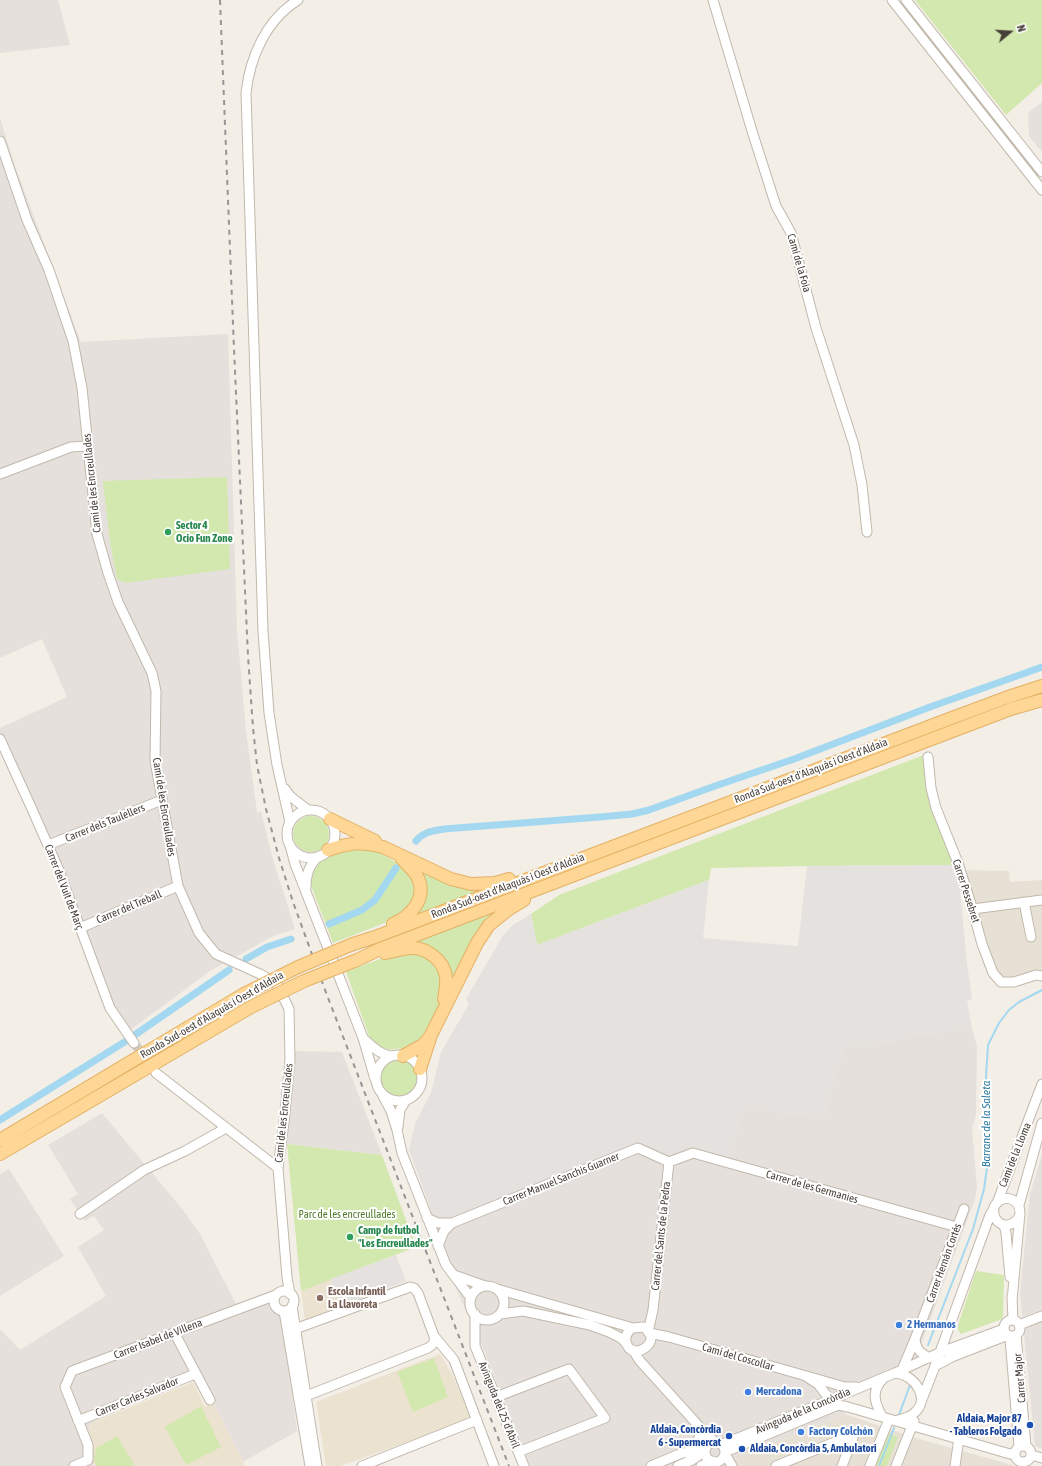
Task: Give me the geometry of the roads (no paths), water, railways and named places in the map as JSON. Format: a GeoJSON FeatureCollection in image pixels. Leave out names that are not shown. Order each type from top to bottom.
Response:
{"type":"FeatureCollection","features":[{"type":"Feature","properties":{"kind":"main road","name":"Ronda Sud-oest d'Alaquàs i Oest d'Aldaia"},"geometry":{"type":"LineString","coordinates":[[0,1140],[244,994],[298,967],[353,944],[383,935],[956,716],[1042,686]]}},
{"type":"Feature","properties":{"kind":"main road","name":"Ronda Sud-oest d'Alaquàs i Oest d'Aldaia"},"geometry":{"type":"LineString","coordinates":[[0,1154],[251,1007],[304,981],[357,960],[380,949],[536,889],[1011,709],[1042,700]]}},
{"type":"Feature","properties":{"kind":"main road"},"geometry":{"type":"LineString","coordinates":[[330,819],[388,849],[451,878],[471,884],[495,883],[515,878],[532,877]]}},
{"type":"Feature","properties":{"kind":"main road"},"geometry":{"type":"LineString","coordinates":[[324,853],[353,843],[362,843],[388,849],[407,864],[416,875],[420,887],[418,901],[411,913],[403,919],[364,936],[353,944]]}},
{"type":"Feature","properties":{"kind":"main road"},"geometry":{"type":"LineString","coordinates":[[420,1069],[431,1035],[443,1008],[477,943],[489,925],[509,909],[528,898],[536,889]]}},
{"type":"Feature","properties":{"kind":"main road"},"geometry":{"type":"LineString","coordinates":[[357,960],[411,948],[429,953],[438,961],[446,976],[443,1008]]}},
{"type":"Feature","properties":{"kind":"main road"},"geometry":{"type":"LineString","coordinates":[[397,1056],[423,1045],[431,1035]]}},
{"type":"Feature","properties":{"kind":"street"},"geometry":{"type":"LineString","coordinates":[[290,822],[269,712],[262,631],[246,93],[247,76],[253,57],[264,34],[277,17],[298,0]]}},
{"type":"Feature","properties":{"kind":"street","name":"Camí de la Foia"},"geometry":{"type":"LineString","coordinates":[[713,0],[776,206],[791,233],[816,328],[854,445],[862,485],[867,532]]}},
{"type":"Feature","properties":{"kind":"street"},"geometry":{"type":"LineString","coordinates":[[892,0],[1042,190]]}},
{"type":"Feature","properties":{"kind":"street"},"geometry":{"type":"LineString","coordinates":[[906,0],[1042,172]]}},
{"type":"Feature","properties":{"kind":"street","name":"Camí de les Encreullades"},"geometry":{"type":"LineString","coordinates":[[0,141],[27,220],[49,270],[73,341],[82,388],[97,534],[108,574],[118,602],[152,672],[156,691],[155,761],[178,886],[199,933],[216,954],[260,974],[277,984],[289,1009],[290,1056],[278,1168],[287,1277],[290,1294]]}},
{"type":"Feature","properties":{"kind":"street"},"geometry":{"type":"LineString","coordinates":[[0,174],[9,170]]}},
{"type":"Feature","properties":{"kind":"street"},"geometry":{"type":"LineString","coordinates":[[0,474],[71,447],[88,446]]}},
{"type":"Feature","properties":{"kind":"street","name":"Carrer del Vuit de Març"},"geometry":{"type":"LineString","coordinates":[[0,740],[48,845],[110,1008],[134,1044]]}},
{"type":"Feature","properties":{"kind":"street","name":"Carrer Pessebret"},"geometry":{"type":"LineString","coordinates":[[928,757],[931,788],[936,808],[958,863],[992,973],[1001,982],[1014,982],[1036,976],[1042,976]]}},
{"type":"Feature","properties":{"kind":"street"},"geometry":{"type":"LineString","coordinates":[[282,783],[290,796],[308,810]]}},
{"type":"Feature","properties":{"kind":"street","name":"Carrer dels Taulellers"},"geometry":{"type":"LineString","coordinates":[[48,845],[162,800]]}},
{"type":"Feature","properties":{"kind":"street"},"geometry":{"type":"LineString","coordinates":[[307,893],[307,875],[310,866],[332,845],[334,832],[330,819],[320,812],[308,810],[300,812],[294,816],[290,822],[287,834],[290,845],[307,893],[363,1038],[379,1091],[391,1111],[397,1130],[401,1151],[438,1246],[447,1268],[471,1298]]}},
{"type":"Feature","properties":{"kind":"street"},"geometry":{"type":"LineString","coordinates":[[290,845],[293,850],[302,856],[314,858],[324,853]]}},
{"type":"Feature","properties":{"kind":"street","name":"Carrer del Treball"},"geometry":{"type":"LineString","coordinates":[[80,928],[178,886]]}},
{"type":"Feature","properties":{"kind":"street"},"geometry":{"type":"LineString","coordinates":[[973,909],[1042,900]]}},
{"type":"Feature","properties":{"kind":"street"},"geometry":{"type":"LineString","coordinates":[[1024,902],[1030,937]]}},
{"type":"Feature","properties":{"kind":"street"},"geometry":{"type":"LineString","coordinates":[[363,1038],[376,1051],[384,1055],[410,1058],[420,1069],[422,1077],[421,1084],[413,1097],[406,1100],[394,1101],[383,1096]]}},
{"type":"Feature","properties":{"kind":"street"},"geometry":{"type":"LineString","coordinates":[[376,1079],[376,1072],[380,1065],[385,1060],[397,1056]]}},
{"type":"Feature","properties":{"kind":"street"},"geometry":{"type":"LineString","coordinates":[[156,1073],[278,1168]]}},
{"type":"Feature","properties":{"kind":"street","name":"Camí de la Lloma"},"geometry":{"type":"LineString","coordinates":[[995,1206],[1042,1084]]}},
{"type":"Feature","properties":{"kind":"street"},"geometry":{"type":"LineString","coordinates":[[397,1130],[399,1115],[406,1100]]}},
{"type":"Feature","properties":{"kind":"street","name":"Camí de la Lloma"},"geometry":{"type":"LineString","coordinates":[[1019,1205],[1042,1123]]}},
{"type":"Feature","properties":{"kind":"street"},"geometry":{"type":"LineString","coordinates":[[80,1214],[144,1170],[185,1151],[226,1128]]}},
{"type":"Feature","properties":{"kind":"street","name":"Carrer Manuel Sanchis Guarner"},"geometry":{"type":"LineString","coordinates":[[427,1218],[438,1223],[452,1223],[638,1148],[669,1162]]}},
{"type":"Feature","properties":{"kind":"street","name":"Carrer de les Germanies"},"geometry":{"type":"LineString","coordinates":[[669,1162],[693,1153],[957,1227]]}},
{"type":"Feature","properties":{"kind":"street","name":"Carrer del Sants de la Pedra"},"geometry":{"type":"LineString","coordinates":[[647,1368],[645,1359],[652,1312],[669,1162]]}},
{"type":"Feature","properties":{"kind":"street"},"geometry":{"type":"LineString","coordinates":[[896,1466],[941,1352],[986,1227],[995,1206],[1004,1198],[1013,1199],[1019,1205],[1020,1215],[1012,1301]]}},
{"type":"Feature","properties":{"kind":"street"},"geometry":{"type":"LineString","coordinates":[[935,1366],[954,1356],[1019,1330],[1016,1323],[1012,1301],[1006,1233],[1002,1224],[995,1217],[995,1206]]}},
{"type":"Feature","properties":{"kind":"street","name":"Carrer Hernán Cortés"},"geometry":{"type":"LineString","coordinates":[[898,1371],[915,1340],[964,1209]]}},
{"type":"Feature","properties":{"kind":"street"},"geometry":{"type":"LineString","coordinates":[[974,1263],[991,1228],[1002,1224],[1008,1225],[1016,1222],[1020,1215]]}},
{"type":"Feature","properties":{"kind":"street"},"geometry":{"type":"LineString","coordinates":[[438,1246],[444,1231],[452,1223]]}},
{"type":"Feature","properties":{"kind":"street"},"geometry":{"type":"LineString","coordinates":[[452,1274],[485,1286]]}},
{"type":"Feature","properties":{"kind":"street"},"geometry":{"type":"LineString","coordinates":[[287,1277],[274,1300],[274,1304],[284,1309],[295,1329],[317,1466]]}},
{"type":"Feature","properties":{"kind":"street"},"geometry":{"type":"LineString","coordinates":[[489,1320],[481,1319],[475,1314],[471,1306],[471,1298],[478,1288],[485,1286],[492,1286],[497,1289],[645,1329],[648,1339]]}},
{"type":"Feature","properties":{"kind":"street"},"geometry":{"type":"LineString","coordinates":[[295,1329],[410,1287],[414,1288],[418,1293],[435,1341],[428,1348],[306,1396]]}},
{"type":"Feature","properties":{"kind":"street"},"geometry":{"type":"LineString","coordinates":[[497,1289],[504,1301],[500,1314]]}},
{"type":"Feature","properties":{"kind":"street"},"geometry":{"type":"LineString","coordinates":[[278,1294],[285,1291],[290,1294],[293,1300],[284,1309]]}},
{"type":"Feature","properties":{"kind":"street","name":"Carrer Isabel de Villena"},"geometry":{"type":"LineString","coordinates":[[78,1421],[65,1387],[72,1371],[278,1294]]}},
{"type":"Feature","properties":{"kind":"street"},"geometry":{"type":"LineString","coordinates":[[259,1300],[284,1309]]}},
{"type":"Feature","properties":{"kind":"street"},"geometry":{"type":"LineString","coordinates":[[284,1309],[310,1466]]}},
{"type":"Feature","properties":{"kind":"street"},"geometry":{"type":"LineString","coordinates":[[475,1344],[477,1336],[489,1320],[500,1314],[523,1311],[590,1325],[609,1332],[630,1347],[640,1351],[648,1339]]}},
{"type":"Feature","properties":{"kind":"street"},"geometry":{"type":"LineString","coordinates":[[652,1312],[648,1318],[627,1333],[626,1337],[630,1347],[636,1356],[701,1429],[721,1448],[730,1466]]}},
{"type":"Feature","properties":{"kind":"street"},"geometry":{"type":"LineString","coordinates":[[652,1312],[660,1330],[668,1337]]}},
{"type":"Feature","properties":{"kind":"street","name":"Avinguda del 25 d'Abril"},"geometry":{"type":"LineString","coordinates":[[475,1314],[475,1344],[524,1466]]}},
{"type":"Feature","properties":{"kind":"street"},"geometry":{"type":"LineString","coordinates":[[1010,1334],[1008,1322],[1016,1323],[1042,1316]]}},
{"type":"Feature","properties":{"kind":"street"},"geometry":{"type":"LineString","coordinates":[[174,1332],[210,1400]]}},
{"type":"Feature","properties":{"kind":"street"},"geometry":{"type":"LineString","coordinates":[[947,1332],[952,1343],[959,1346]]}},
{"type":"Feature","properties":{"kind":"street"},"geometry":{"type":"LineString","coordinates":[[898,1371],[918,1384],[920,1404],[913,1414],[906,1418],[889,1419],[876,1406],[875,1396],[880,1382],[885,1377],[898,1371],[930,1358],[941,1352],[959,1346],[1010,1334]]}},
{"type":"Feature","properties":{"kind":"street","name":"Carrer Major"},"geometry":{"type":"LineString","coordinates":[[1010,1334],[1020,1448]]}},
{"type":"Feature","properties":{"kind":"street"},"geometry":{"type":"LineString","coordinates":[[434,1336],[454,1360],[494,1466]]}},
{"type":"Feature","properties":{"kind":"street"},"geometry":{"type":"LineString","coordinates":[[648,1339],[668,1337]]}},
{"type":"Feature","properties":{"kind":"street","name":"Camí del Coscollar"},"geometry":{"type":"LineString","coordinates":[[668,1337],[810,1378],[845,1387],[861,1387]]}},
{"type":"Feature","properties":{"kind":"street"},"geometry":{"type":"LineString","coordinates":[[915,1340],[918,1349],[930,1358]]}},
{"type":"Feature","properties":{"kind":"street"},"geometry":{"type":"LineString","coordinates":[[496,1397],[569,1369],[605,1418],[518,1452]]}},
{"type":"Feature","properties":{"kind":"street","name":"Carrer Carles Salvador"},"geometry":{"type":"LineString","coordinates":[[78,1421],[195,1374]]}},
{"type":"Feature","properties":{"kind":"street","name":"Avinguda de la Concòrdia"},"geometry":{"type":"LineString","coordinates":[[721,1448],[731,1441],[817,1406],[834,1403],[861,1387],[885,1377]]}},
{"type":"Feature","properties":{"kind":"street"},"geometry":{"type":"LineString","coordinates":[[810,1378],[819,1392],[817,1406]]}},
{"type":"Feature","properties":{"kind":"street","name":"Camí del Coscollar"},"geometry":{"type":"LineString","coordinates":[[810,1378],[818,1384],[834,1403]]}},
{"type":"Feature","properties":{"kind":"street"},"geometry":{"type":"LineString","coordinates":[[701,1466],[710,1456],[710,1443],[721,1448],[834,1403],[1010,1454],[1020,1448],[1030,1450],[1031,1455],[1029,1460],[1024,1464],[1016,1459],[1020,1448]]}},
{"type":"Feature","properties":{"kind":"street"},"geometry":{"type":"LineString","coordinates":[[870,1466],[889,1419]]}},
{"type":"Feature","properties":{"kind":"street"},"geometry":{"type":"LineString","coordinates":[[362,1466],[477,1420]]}},
{"type":"Feature","properties":{"kind":"street"},"geometry":{"type":"LineString","coordinates":[[74,1466],[88,1460],[88,1445],[78,1421]]}},
{"type":"Feature","properties":{"kind":"street"},"geometry":{"type":"LineString","coordinates":[[701,1429],[710,1456],[730,1466]]}},
{"type":"Feature","properties":{"kind":"street"},"geometry":{"type":"LineString","coordinates":[[678,1466],[692,1456],[698,1442],[701,1429]]}},
{"type":"Feature","properties":{"kind":"street"},"geometry":{"type":"LineString","coordinates":[[776,1466],[847,1437],[853,1438],[842,1466]]}},
{"type":"Feature","properties":{"kind":"street"},"geometry":{"type":"LineString","coordinates":[[954,1466],[959,1438]]}},
{"type":"Feature","properties":{"kind":"street"},"geometry":{"type":"LineString","coordinates":[[651,1466],[682,1453],[692,1456],[722,1458],[721,1448]]}},
{"type":"Feature","properties":{"kind":"street"},"geometry":{"type":"LineString","coordinates":[[1031,1455],[1042,1458]]}},
{"type":"Feature","properties":{"kind":"waterway"},"geometry":{"type":"LineString","coordinates":[[416,841],[425,834],[444,829],[600,817],[632,814],[649,810],[794,759],[930,707],[1042,667]]}},
{"type":"Feature","properties":{"kind":"waterway"},"geometry":{"type":"LineString","coordinates":[[329,924],[362,910],[375,900],[396,868]]}},
{"type":"Feature","properties":{"kind":"waterway"},"geometry":{"type":"LineString","coordinates":[[246,959],[267,947],[291,939]]}},
{"type":"Feature","properties":{"kind":"waterway"},"geometry":{"type":"LineString","coordinates":[[0,1120],[126,1041],[229,970]]}},
{"type":"Feature","properties":{"kind":"waterway","name":"Barranc de la Saleta"},"geometry":{"type":"LineString","coordinates":[[928,1345],[973,1229],[984,1189],[988,1161],[986,1077],[988,1045],[999,1023],[1009,1010],[1019,1002],[1042,990]]}},
{"type":"Feature","properties":{"kind":"waterway","name":"Barranc de la Saleta"},"geometry":{"type":"LineString","coordinates":[[899,1415],[910,1385]]}},
{"type":"Feature","properties":{"kind":"waterway","name":"Barranc de la Saleta"},"geometry":{"type":"LineString","coordinates":[[879,1466],[894,1428]]}},
{"type":"Feature","properties":{"kind":"tunnel"},"geometry":{"type":"LineString","coordinates":[[134,1043],[154,1070]]}},
{"type":"Feature","properties":{"kind":"railway"},"geometry":{"type":"LineString","coordinates":[[220,0],[248,656],[257,765],[266,809],[293,902],[325,990],[509,1466]]}},
{"type":"Feature","properties":{"kind":"place","name":"Sector 4 Ocio Fun Zone"},"geometry":{"type":"Point","coordinates":[168,532]}},
{"type":"Feature","properties":{"kind":"place","name":"Camp de futbol \"Les Encreullades\""},"geometry":{"type":"Point","coordinates":[350,1237]}},
{"type":"Feature","properties":{"kind":"place","name":"Escola Infantil La Llavoreta"},"geometry":{"type":"Point","coordinates":[320,1298]}},
{"type":"Feature","properties":{"kind":"place","name":"2 Hermanos"},"geometry":{"type":"Point","coordinates":[899,1325]}},
{"type":"Feature","properties":{"kind":"place","name":"Mercadona"},"geometry":{"type":"Point","coordinates":[748,1392]}},
{"type":"Feature","properties":{"kind":"place","name":"Aldaia, Major 87 - Tableros Folgado"},"geometry":{"type":"Point","coordinates":[1030,1425]}},
{"type":"Feature","properties":{"kind":"place","name":"Factory Colchón"},"geometry":{"type":"Point","coordinates":[801,1432]}},
{"type":"Feature","properties":{"kind":"place","name":"Aldaia, Concòrdia 6 - Supermercat"},"geometry":{"type":"Point","coordinates":[729,1436]}},
{"type":"Feature","properties":{"kind":"place","name":"Aldaia, Concòrdia 5, Ambulatori"},"geometry":{"type":"Point","coordinates":[742,1449]}},
{"type":"Feature","properties":{"kind":"park label","name":"Parc de les encreullades"},"geometry":{"type":"Point","coordinates":[347,1215]}}]}
